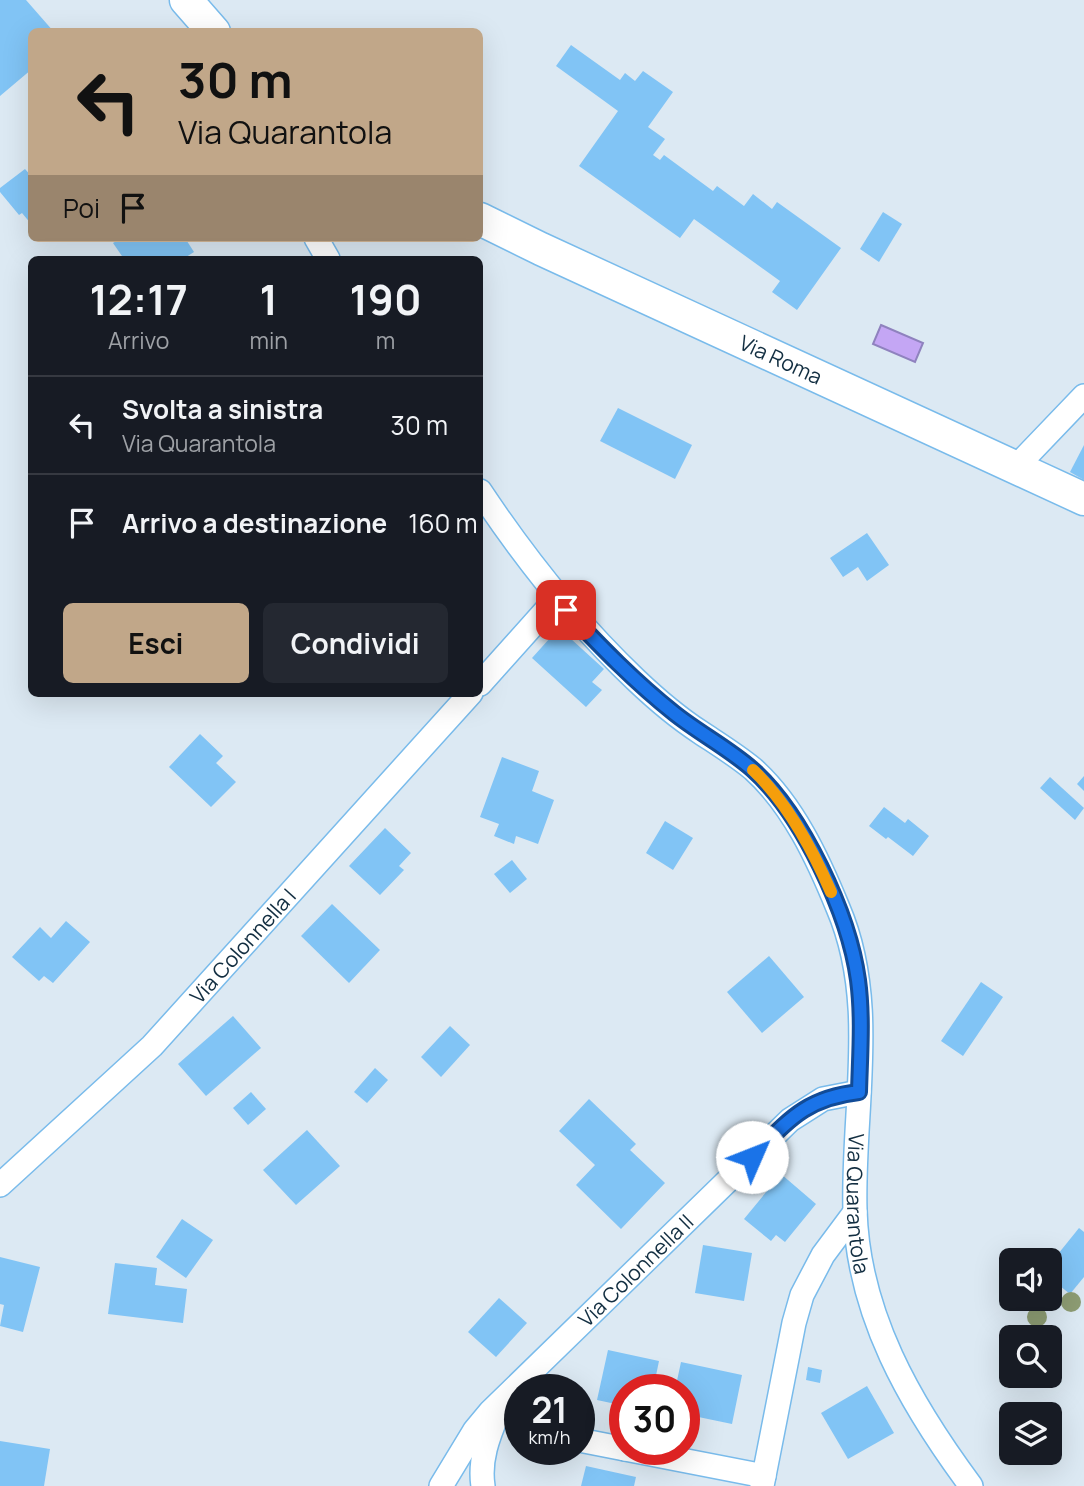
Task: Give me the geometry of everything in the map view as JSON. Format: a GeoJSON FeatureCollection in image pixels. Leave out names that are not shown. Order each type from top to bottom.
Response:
{"type":"FeatureCollection","features":[{"type":"Feature","properties":{"kind":"main road"},"geometry":{"type":"LineString","coordinates":[[186,0],[210,28]]}},
{"type":"Feature","properties":{"kind":"main road","name":"Via Roma"},"geometry":{"type":"LineString","coordinates":[[483,220],[1084,499]]}},
{"type":"Feature","properties":{"kind":"street"},"geometry":{"type":"LineString","coordinates":[[1016,468],[1084,396]]}},
{"type":"Feature","properties":{"kind":"street","name":"Via Quarantola"},"geometry":{"type":"LineString","coordinates":[[483,495],[557,598],[595,640],[685,722],[760,776],[803,835],[837,906],[853,954],[860,1012],[855,1212],[863,1279],[882,1336],[920,1414],[971,1486]]}},
{"type":"Feature","properties":{"kind":"street"},"geometry":{"type":"LineString","coordinates":[[483,681],[557,598]]}},
{"type":"Feature","properties":{"kind":"street","name":"Via Colonnella I"},"geometry":{"type":"LineString","coordinates":[[0,1185],[152,1046],[467,697]]}},
{"type":"Feature","properties":{"kind":"street","name":"Via Colonnella II"},"geometry":{"type":"LineString","coordinates":[[530,1374],[790,1120],[823,1099],[859,1092]]}},
{"type":"Feature","properties":{"kind":"street"},"geometry":{"type":"LineString","coordinates":[[694,1465],[763,1481],[802,1295],[811,1273],[855,1212]]}},
{"type":"Feature","properties":{"kind":"street","name":"Via Colonnella II"},"geometry":{"type":"LineString","coordinates":[[440,1486],[475,1430],[504,1399]]}},
{"type":"Feature","properties":{"kind":"street"},"geometry":{"type":"LineString","coordinates":[[483,1486],[485,1449],[504,1401]]}},
{"type":"Feature","properties":{"kind":"shaded area"},"geometry":{"type":"Polygon","coordinates":[[[881,325],[923,343],[915,362],[873,344],[881,325]]]}},
{"type":"Feature","properties":{"kind":"building"},"geometry":{"type":"Polygon","coordinates":[[[0,0],[26,0],[50,28],[28,28],[28,72],[0,96],[0,0]]]}},
{"type":"Feature","properties":{"kind":"building"},"geometry":{"type":"Polygon","coordinates":[[[571,45],[620,80],[625,73],[635,81],[643,71],[673,92],[648,127],[665,139],[653,155],[660,160],[664,155],[713,191],[717,186],[744,206],[753,194],[772,209],[777,202],[841,248],[797,310],[772,292],[780,281],[694,219],[680,238],[579,166],[618,111],[556,66],[571,45]]]}},
{"type":"Feature","properties":{"kind":"building"},"geometry":{"type":"Polygon","coordinates":[[[25,169],[28,172],[28,220],[22,213],[19,215],[0,192],[0,188],[25,169]]]}},
{"type":"Feature","properties":{"kind":"building"},"geometry":{"type":"Polygon","coordinates":[[[883,212],[902,224],[879,262],[860,249],[883,212]]]}},
{"type":"Feature","properties":{"kind":"building"},"geometry":{"type":"Polygon","coordinates":[[[188,242],[194,252],[188,256],[122,256],[113,243],[188,242]]]}},
{"type":"Feature","properties":{"kind":"building"},"geometry":{"type":"Polygon","coordinates":[[[618,408],[692,445],[675,479],[600,441],[618,408]]]}},
{"type":"Feature","properties":{"kind":"building"},"geometry":{"type":"Polygon","coordinates":[[[1084,445],[1084,480],[1070,472],[1084,445]]]}},
{"type":"Feature","properties":{"kind":"building"},"geometry":{"type":"Polygon","coordinates":[[[867,533],[889,565],[867,581],[858,567],[843,577],[830,558],[867,533]]]}},
{"type":"Feature","properties":{"kind":"building"},"geometry":{"type":"Polygon","coordinates":[[[559,628],[604,669],[592,682],[602,690],[586,707],[532,658],[559,628]]]}},
{"type":"Feature","properties":{"kind":"building"},"geometry":{"type":"Polygon","coordinates":[[[200,734],[223,756],[216,763],[236,782],[211,807],[169,767],[200,734]]]}},
{"type":"Feature","properties":{"kind":"building"},"geometry":{"type":"Polygon","coordinates":[[[502,757],[539,771],[532,791],[554,800],[538,844],[516,836],[514,844],[494,836],[499,824],[480,817],[502,757]]]}},
{"type":"Feature","properties":{"kind":"building"},"geometry":{"type":"Polygon","coordinates":[[[1084,776],[1084,791],[1077,784],[1084,776]]]}},
{"type":"Feature","properties":{"kind":"building"},"geometry":{"type":"Polygon","coordinates":[[[1050,777],[1084,808],[1075,820],[1040,788],[1050,777]]]}},
{"type":"Feature","properties":{"kind":"building"},"geometry":{"type":"Polygon","coordinates":[[[884,807],[905,823],[908,819],[929,836],[913,856],[869,826],[884,807]]]}},
{"type":"Feature","properties":{"kind":"building"},"geometry":{"type":"Polygon","coordinates":[[[665,821],[693,838],[673,870],[646,853],[665,821]]]}},
{"type":"Feature","properties":{"kind":"building"},"geometry":{"type":"Polygon","coordinates":[[[385,828],[411,853],[399,866],[404,870],[380,895],[349,866],[385,828]]]}},
{"type":"Feature","properties":{"kind":"building"},"geometry":{"type":"Polygon","coordinates":[[[512,860],[527,879],[510,893],[494,874],[512,860]]]}},
{"type":"Feature","properties":{"kind":"building"},"geometry":{"type":"Polygon","coordinates":[[[332,904],[380,950],[349,983],[301,936],[332,904]]]}},
{"type":"Feature","properties":{"kind":"building"},"geometry":{"type":"Polygon","coordinates":[[[66,921],[90,942],[53,983],[44,976],[39,981],[12,957],[40,927],[51,938],[66,921]]]}},
{"type":"Feature","properties":{"kind":"building"},"geometry":{"type":"Polygon","coordinates":[[[769,956],[804,997],[762,1033],[727,992],[769,956]]]}},
{"type":"Feature","properties":{"kind":"building"},"geometry":{"type":"Polygon","coordinates":[[[981,982],[1003,997],[963,1056],[941,1041],[981,982]]]}},
{"type":"Feature","properties":{"kind":"building"},"geometry":{"type":"Polygon","coordinates":[[[233,1016],[261,1048],[206,1096],[178,1064],[233,1016]]]}},
{"type":"Feature","properties":{"kind":"building"},"geometry":{"type":"Polygon","coordinates":[[[450,1026],[470,1045],[441,1077],[421,1057],[450,1026]]]}},
{"type":"Feature","properties":{"kind":"building"},"geometry":{"type":"Polygon","coordinates":[[[375,1068],[388,1080],[367,1103],[354,1092],[375,1068]]]}},
{"type":"Feature","properties":{"kind":"building"},"geometry":{"type":"Polygon","coordinates":[[[251,1092],[266,1109],[248,1125],[233,1108],[251,1092]]]}},
{"type":"Feature","properties":{"kind":"building"},"geometry":{"type":"Polygon","coordinates":[[[589,1099],[636,1144],[630,1150],[665,1183],[621,1229],[576,1185],[595,1165],[559,1131],[589,1099]]]}},
{"type":"Feature","properties":{"kind":"building"},"geometry":{"type":"Polygon","coordinates":[[[307,1130],[340,1166],[296,1205],[263,1170],[307,1130]]]}},
{"type":"Feature","properties":{"kind":"building"},"geometry":{"type":"Polygon","coordinates":[[[781,1174],[816,1204],[785,1242],[776,1235],[771,1241],[744,1219],[781,1174]]]}},
{"type":"Feature","properties":{"kind":"building"},"geometry":{"type":"Polygon","coordinates":[[[182,1219],[213,1240],[186,1278],[156,1257],[182,1219]]]}},
{"type":"Feature","properties":{"kind":"building"},"geometry":{"type":"Polygon","coordinates":[[[1079,1228],[1084,1232],[1084,1277],[1070,1294],[1062,1288],[1062,1249],[1079,1228]]]}},
{"type":"Feature","properties":{"kind":"building"},"geometry":{"type":"Polygon","coordinates":[[[703,1245],[752,1253],[744,1301],[695,1293],[703,1245]]]}},
{"type":"Feature","properties":{"kind":"building"},"geometry":{"type":"Polygon","coordinates":[[[0,1257],[40,1267],[23,1332],[0,1326],[4,1305],[0,1304],[0,1257]]]}},
{"type":"Feature","properties":{"kind":"building"},"geometry":{"type":"Polygon","coordinates":[[[115,1263],[157,1268],[155,1285],[187,1289],[183,1323],[108,1314],[115,1263]]]}},
{"type":"Feature","properties":{"kind":"building"},"geometry":{"type":"Polygon","coordinates":[[[499,1298],[527,1323],[496,1357],[468,1332],[499,1298]]]}},
{"type":"Feature","properties":{"kind":"building"},"geometry":{"type":"Polygon","coordinates":[[[608,1350],[659,1361],[656,1374],[609,1374],[609,1403],[597,1400],[608,1350]]]}},
{"type":"Feature","properties":{"kind":"building"},"geometry":{"type":"Polygon","coordinates":[[[681,1362],[742,1375],[732,1424],[700,1417],[700,1374],[678,1374],[681,1362]]]}},
{"type":"Feature","properties":{"kind":"building"},"geometry":{"type":"Polygon","coordinates":[[[808,1367],[822,1370],[820,1383],[806,1380],[808,1367]]]}},
{"type":"Feature","properties":{"kind":"building"},"geometry":{"type":"Polygon","coordinates":[[[867,1386],[894,1433],[848,1459],[821,1413],[867,1386]]]}},
{"type":"Feature","properties":{"kind":"building"},"geometry":{"type":"Polygon","coordinates":[[[0,1441],[50,1449],[44,1486],[0,1486],[0,1441]]]}},
{"type":"Feature","properties":{"kind":"building"},"geometry":{"type":"Polygon","coordinates":[[[586,1466],[636,1477],[634,1486],[581,1486],[586,1466]]]}},
{"type":"Feature","properties":{"kind":"slow traffic"},"geometry":{"type":"LineString","coordinates":[[753,770],[776,795],[790,816],[815,857],[831,892]]}},
{"type":"Feature","properties":{"kind":"route"},"geometry":{"type":"LineString","coordinates":[[566,610],[647,690],[685,722],[743,761],[766,783],[784,805],[822,870],[847,932],[859,990],[859,1092],[837,1095],[808,1106],[752,1157]]}}]}
